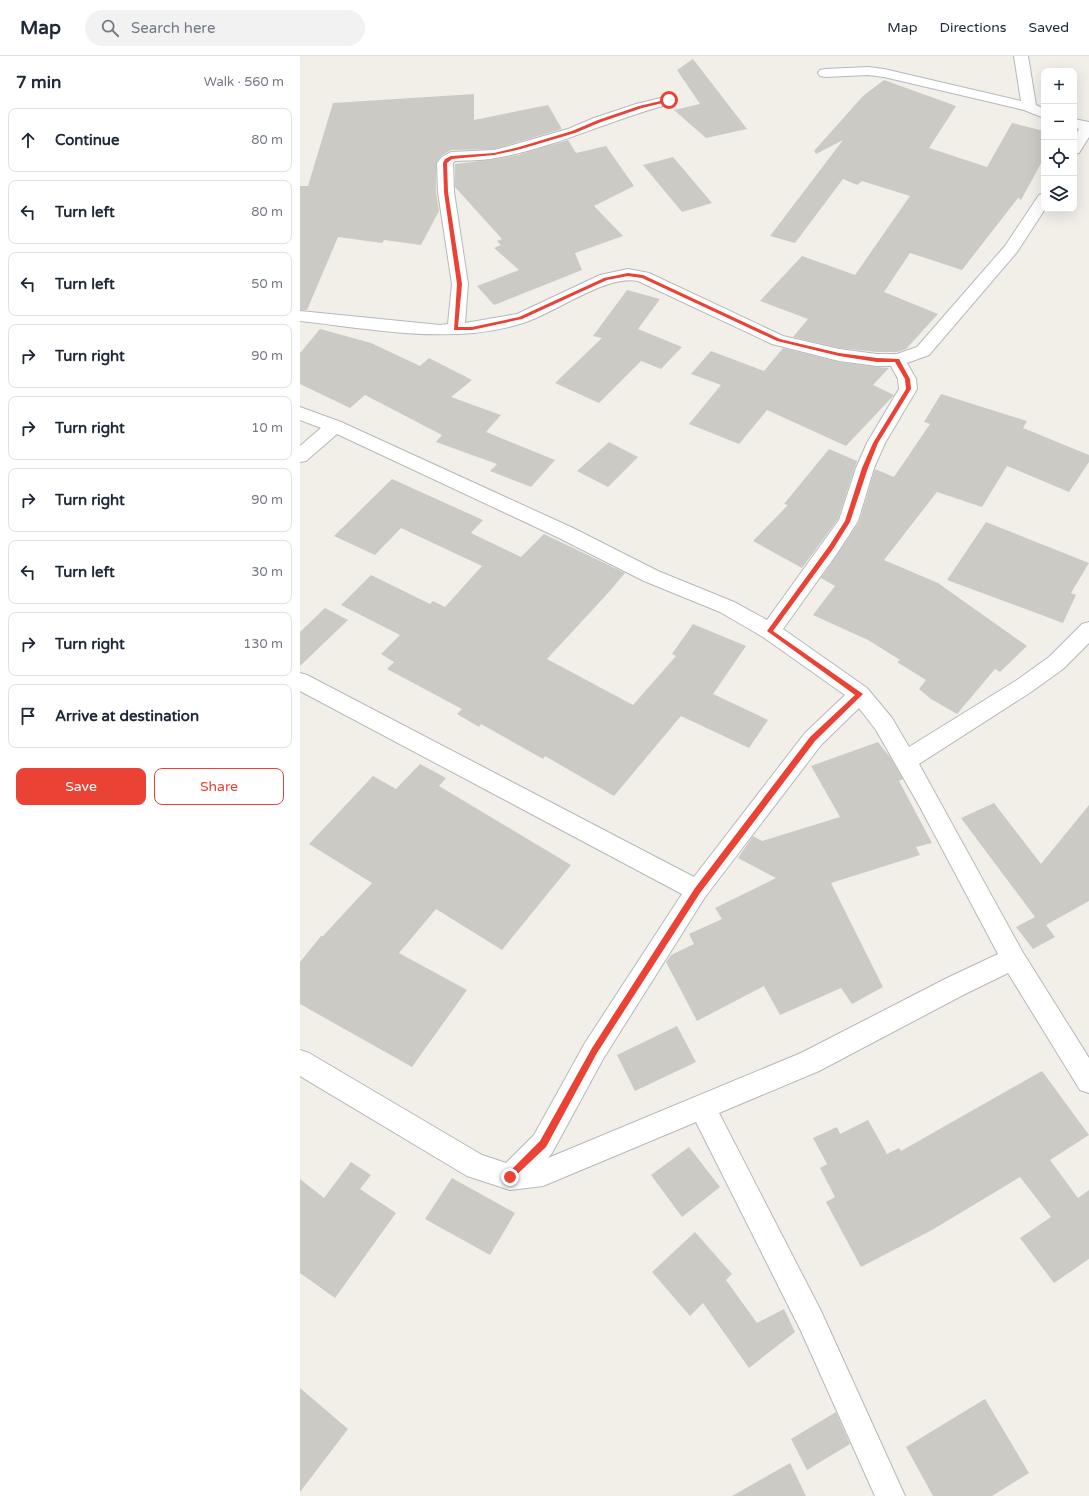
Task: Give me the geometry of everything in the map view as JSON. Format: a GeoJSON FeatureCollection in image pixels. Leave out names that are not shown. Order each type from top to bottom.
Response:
{"type":"FeatureCollection","features":[{"type":"Feature","properties":{"kind":"street"},"geometry":{"type":"LineString","coordinates":[[1021,56],[1028,107]]}},
{"type":"Feature","properties":{"kind":"street"},"geometry":{"type":"LineString","coordinates":[[825,73],[868,71],[884,73],[1028,107],[1041,113]]}},
{"type":"Feature","properties":{"kind":"street"},"geometry":{"type":"LineString","coordinates":[[456,329],[460,284],[446,192],[445,163],[447,160],[451,157],[494,154],[520,148],[573,132],[599,121],[641,107],[669,100]]}},
{"type":"Feature","properties":{"kind":"street"},"geometry":{"type":"LineString","coordinates":[[1077,142],[1084,125]]}},
{"type":"Feature","properties":{"kind":"street"},"geometry":{"type":"LineString","coordinates":[[300,316],[440,330],[472,328],[521,318],[606,279],[628,274],[643,276],[778,340],[839,355],[877,360],[897,360],[910,357],[923,351],[1011,249],[1041,203]]}},
{"type":"Feature","properties":{"kind":"street"},"geometry":{"type":"LineString","coordinates":[[770,631],[848,521],[865,468],[876,443],[908,389],[908,379],[897,360]]}},
{"type":"Feature","properties":{"kind":"street"},"geometry":{"type":"LineString","coordinates":[[300,413],[335,426],[566,533],[651,576],[727,607],[770,631],[860,694],[884,724],[1013,959],[1089,1081]]}},
{"type":"Feature","properties":{"kind":"street"},"geometry":{"type":"LineString","coordinates":[[300,456],[335,426]]}},
{"type":"Feature","properties":{"kind":"street"},"geometry":{"type":"LineString","coordinates":[[905,761],[1024,686],[1056,663],[1089,630]]}},
{"type":"Feature","properties":{"kind":"street"},"geometry":{"type":"LineString","coordinates":[[300,681],[697,890]]}},
{"type":"Feature","properties":{"kind":"street"},"geometry":{"type":"LineString","coordinates":[[510,1177],[543,1144],[594,1051],[697,890],[813,739],[860,694]]}},
{"type":"Feature","properties":{"kind":"street"},"geometry":{"type":"LineString","coordinates":[[300,1062],[476,1167],[510,1177],[543,1174],[810,1062],[956,986],[1013,959]]}},
{"type":"Feature","properties":{"kind":"street"},"geometry":{"type":"LineString","coordinates":[[702,1107],[811,1321],[890,1496]]}},
{"type":"Feature","properties":{"kind":"building"},"geometry":{"type":"Polygon","coordinates":[[[693,59],[747,129],[706,138],[674,110],[700,104],[677,70],[693,59]]]}},
{"type":"Feature","properties":{"kind":"building"},"geometry":{"type":"Polygon","coordinates":[[[884,80],[956,106],[929,148],[987,167],[1012,123],[1041,130],[1041,163],[1021,200],[1018,198],[962,270],[910,253],[884,292],[938,314],[906,349],[897,352],[877,352],[839,348],[793,337],[808,319],[760,301],[802,256],[855,275],[910,196],[862,181],[857,185],[843,179],[795,243],[770,236],[843,140],[816,154],[814,151],[863,96],[884,80]]]}},
{"type":"Feature","properties":{"kind":"building"},"geometry":{"type":"Polygon","coordinates":[[[474,94],[474,120],[548,105],[562,129],[494,149],[451,150],[441,156],[436,163],[436,192],[439,211],[421,245],[384,240],[382,243],[338,237],[307,310],[300,310],[300,186],[308,186],[333,103],[474,94]]]}},
{"type":"Feature","properties":{"kind":"building"},"geometry":{"type":"Polygon","coordinates":[[[568,140],[576,153],[606,146],[634,186],[594,206],[623,236],[575,253],[582,270],[494,305],[477,286],[519,270],[494,248],[501,245],[497,241],[502,239],[455,187],[455,164],[518,155],[568,140]]]}},
{"type":"Feature","properties":{"kind":"building"},"geometry":{"type":"Polygon","coordinates":[[[673,157],[712,203],[682,212],[643,165],[673,157]]]}},
{"type":"Feature","properties":{"kind":"building"},"geometry":{"type":"Polygon","coordinates":[[[627,290],[660,299],[638,329],[682,347],[661,369],[641,361],[599,403],[555,383],[602,338],[593,336],[627,290]]]}},
{"type":"Feature","properties":{"kind":"building"},"geometry":{"type":"Polygon","coordinates":[[[320,329],[371,343],[420,366],[429,358],[472,380],[451,397],[501,415],[486,432],[555,460],[531,487],[490,471],[497,464],[436,442],[442,435],[365,395],[350,408],[300,384],[300,353],[320,329]]]}},
{"type":"Feature","properties":{"kind":"building"},"geometry":{"type":"Polygon","coordinates":[[[783,348],[839,362],[889,368],[873,385],[894,395],[846,446],[767,410],[739,444],[689,424],[721,385],[691,374],[711,351],[764,371],[783,348]]]}},
{"type":"Feature","properties":{"kind":"building"},"geometry":{"type":"Polygon","coordinates":[[[941,394],[1027,421],[1023,428],[1089,455],[1089,462],[1069,492],[1007,466],[982,507],[937,492],[884,560],[938,583],[1027,646],[1000,672],[995,669],[957,714],[931,699],[919,689],[926,680],[897,662],[900,660],[868,640],[813,615],[835,586],[821,578],[859,522],[875,469],[894,477],[930,424],[924,422],[941,394]]]}},
{"type":"Feature","properties":{"kind":"building"},"geometry":{"type":"Polygon","coordinates":[[[609,442],[638,457],[608,487],[577,471],[609,442]]]}},
{"type":"Feature","properties":{"kind":"building"},"geometry":{"type":"Polygon","coordinates":[[[829,449],[857,461],[838,519],[802,568],[753,541],[788,505],[784,504],[829,449]]]}},
{"type":"Feature","properties":{"kind":"building"},"geometry":{"type":"Polygon","coordinates":[[[392,479],[483,520],[471,533],[521,557],[544,534],[625,573],[547,659],[633,705],[676,656],[672,654],[693,624],[746,646],[713,694],[768,720],[749,748],[681,716],[614,796],[545,756],[543,759],[481,724],[479,727],[457,714],[462,709],[387,669],[394,662],[381,654],[400,635],[341,605],[371,575],[430,604],[433,601],[445,607],[482,566],[401,528],[375,555],[334,536],[392,479]]]}},
{"type":"Feature","properties":{"kind":"building"},"geometry":{"type":"Polygon","coordinates":[[[986,522],[1089,563],[1071,593],[1076,595],[1063,623],[947,580],[986,522]]]}},
{"type":"Feature","properties":{"kind":"building"},"geometry":{"type":"Polygon","coordinates":[[[325,608],[348,620],[300,666],[300,632],[325,608]]]}},
{"type":"Feature","properties":{"kind":"building"},"geometry":{"type":"Polygon","coordinates":[[[878,742],[890,757],[903,779],[899,781],[932,843],[916,847],[920,855],[831,883],[883,987],[852,1004],[841,988],[780,1015],[764,986],[697,1021],[666,962],[671,955],[694,944],[689,934],[722,919],[715,908],[776,878],[738,858],[753,836],[762,841],[840,817],[811,766],[878,742]]]}},
{"type":"Feature","properties":{"kind":"building"},"geometry":{"type":"Polygon","coordinates":[[[420,764],[446,778],[439,786],[571,865],[502,950],[436,909],[399,953],[467,990],[412,1067],[300,1004],[300,962],[321,936],[323,936],[372,883],[309,844],[373,776],[396,789],[420,764]]]}},
{"type":"Feature","properties":{"kind":"building"},"geometry":{"type":"Polygon","coordinates":[[[994,803],[1041,864],[1089,805],[1089,901],[1046,925],[1055,937],[1033,949],[1016,927],[1035,917],[961,818],[994,803]]]}},
{"type":"Feature","properties":{"kind":"building"},"geometry":{"type":"Polygon","coordinates":[[[677,1026],[696,1062],[635,1091],[617,1055],[677,1026]]]}},
{"type":"Feature","properties":{"kind":"building"},"geometry":{"type":"Polygon","coordinates":[[[1042,1071],[1089,1135],[1050,1160],[1078,1198],[1089,1190],[1089,1259],[1054,1283],[1020,1238],[1051,1217],[1020,1177],[932,1230],[861,1267],[826,1202],[835,1197],[820,1168],[827,1164],[813,1138],[837,1127],[840,1134],[868,1120],[887,1154],[899,1148],[901,1151],[1042,1071]]]}},
{"type":"Feature","properties":{"kind":"building"},"geometry":{"type":"Polygon","coordinates":[[[689,1147],[720,1187],[682,1217],[651,1175],[689,1147]]]}},
{"type":"Feature","properties":{"kind":"building"},"geometry":{"type":"Polygon","coordinates":[[[351,1162],[371,1175],[360,1189],[396,1213],[335,1298],[300,1273],[300,1179],[324,1198],[351,1162]]]}},
{"type":"Feature","properties":{"kind":"building"},"geometry":{"type":"Polygon","coordinates":[[[452,1178],[515,1213],[490,1255],[425,1219],[452,1178]]]}},
{"type":"Feature","properties":{"kind":"building"},"geometry":{"type":"Polygon","coordinates":[[[695,1232],[732,1274],[726,1280],[757,1323],[784,1309],[795,1332],[749,1368],[703,1303],[690,1316],[652,1272],[695,1232]]]}},
{"type":"Feature","properties":{"kind":"building"},"geometry":{"type":"Polygon","coordinates":[[[300,1388],[348,1429],[300,1492],[300,1388]]]}},
{"type":"Feature","properties":{"kind":"building"},"geometry":{"type":"Polygon","coordinates":[[[985,1399],[1029,1473],[992,1496],[933,1496],[906,1447],[985,1399]]]}},
{"type":"Feature","properties":{"kind":"building"},"geometry":{"type":"Polygon","coordinates":[[[836,1412],[850,1444],[807,1470],[791,1439],[836,1412]]]}},
{"type":"Feature","properties":{"kind":"building"},"geometry":{"type":"Polygon","coordinates":[[[790,1463],[806,1496],[732,1496],[790,1463]]]}},
{"type":"Feature","properties":{"kind":"route"},"geometry":{"type":"LineString","coordinates":[[510,1177],[543,1144],[594,1051],[697,890],[813,739],[860,694],[770,631],[848,521],[865,468],[876,443],[908,389],[908,379],[897,360],[877,360],[839,355],[778,340],[643,276],[628,274],[606,279],[521,318],[472,328],[456,329],[460,284],[446,192],[445,163],[447,160],[451,157],[494,154],[520,148],[573,132],[599,121],[641,107],[669,100]]}}]}
